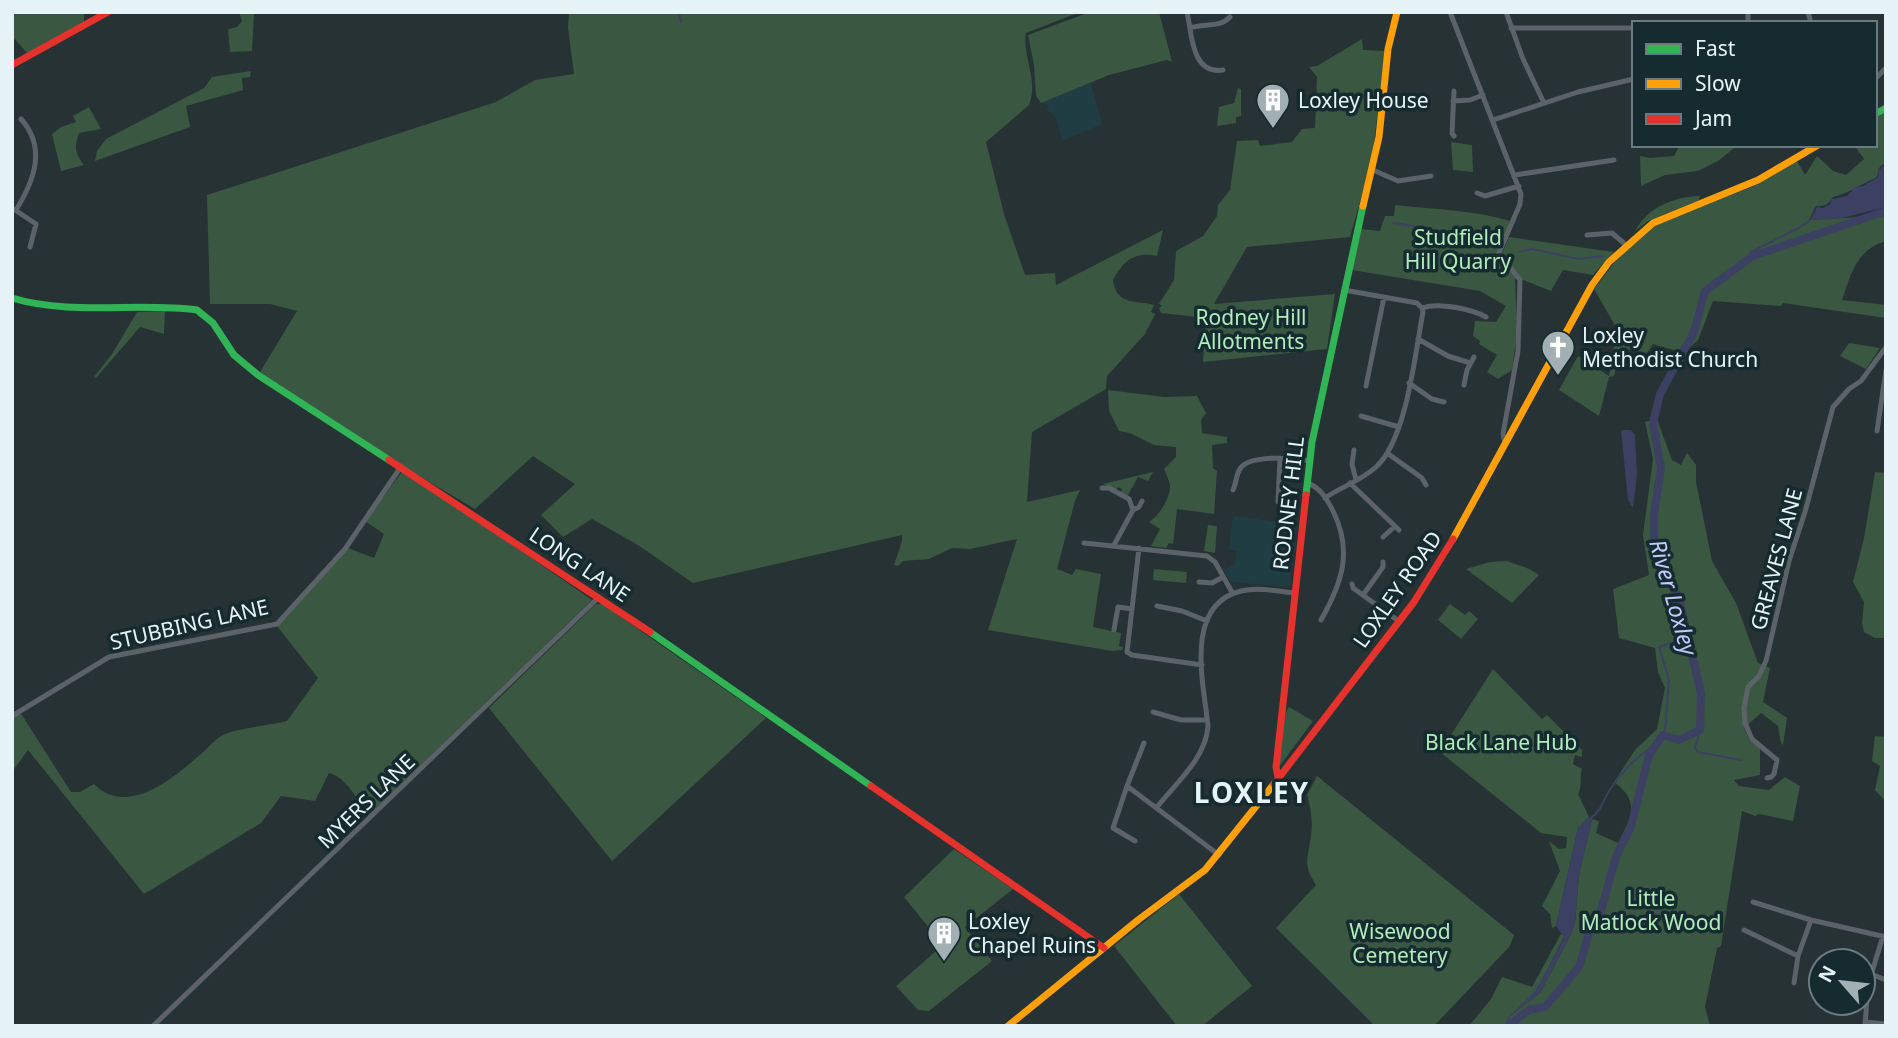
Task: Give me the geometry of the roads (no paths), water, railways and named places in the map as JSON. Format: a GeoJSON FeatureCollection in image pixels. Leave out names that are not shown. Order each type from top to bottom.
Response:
{"type":"FeatureCollection","features":[{"type":"Feature","properties":{"kind":"street"},"geometry":{"type":"LineString","coordinates":[[12,65],[108,12]]}},
{"type":"Feature","properties":{"kind":"street"},"geometry":{"type":"LineString","coordinates":[[1187,12],[1200,64],[1211,70],[1223,70]]}},
{"type":"Feature","properties":{"kind":"street","name":"RODNEY HILL"},"geometry":{"type":"LineString","coordinates":[[1278,777],[1276,767],[1307,483],[1317,416],[1355,236],[1373,170],[1388,50],[1397,12]]}},
{"type":"Feature","properties":{"kind":"street"},"geometry":{"type":"LineString","coordinates":[[1450,12],[1519,186],[1520,204],[1499,253],[1520,280],[1518,351],[1503,434],[1505,443]]}},
{"type":"Feature","properties":{"kind":"street"},"geometry":{"type":"LineString","coordinates":[[1506,12],[1523,59],[1544,103]]}},
{"type":"Feature","properties":{"kind":"street"},"geometry":{"type":"LineString","coordinates":[[1191,28],[1203,24],[1222,24],[1230,17]]}},
{"type":"Feature","properties":{"kind":"street"},"geometry":{"type":"LineString","coordinates":[[1511,28],[1632,28]]}},
{"type":"Feature","properties":{"kind":"street"},"geometry":{"type":"LineString","coordinates":[[1493,120],[1593,87],[1632,80]]}},
{"type":"Feature","properties":{"kind":"street"},"geometry":{"type":"LineString","coordinates":[[1454,91],[1454,136]]}},
{"type":"Feature","properties":{"kind":"street"},"geometry":{"type":"LineString","coordinates":[[1453,101],[1471,100],[1483,95]]}},
{"type":"Feature","properties":{"kind":"street"},"geometry":{"type":"LineString","coordinates":[[21,119],[33,138],[37,163],[25,194],[14,209],[36,224],[30,247]]}},
{"type":"Feature","properties":{"kind":"street","name":"LOXLEY ROAD"},"geometry":{"type":"LineString","coordinates":[[1008,1026],[1205,870],[1219,855],[1414,602],[1455,536],[1599,273],[1626,245],[1653,223],[1758,180],[1815,147]]}},
{"type":"Feature","properties":{"kind":"street"},"geometry":{"type":"LineString","coordinates":[[1515,175],[1614,160]]}},
{"type":"Feature","properties":{"kind":"street"},"geometry":{"type":"LineString","coordinates":[[1373,170],[1398,181],[1431,176]]}},
{"type":"Feature","properties":{"kind":"street"},"geometry":{"type":"LineString","coordinates":[[1477,193],[1485,196],[1519,186]]}},
{"type":"Feature","properties":{"kind":"street"},"geometry":{"type":"LineString","coordinates":[[1587,235],[1612,233],[1626,245]]}},
{"type":"Feature","properties":{"kind":"street"},"geometry":{"type":"LineString","coordinates":[[1344,290],[1417,303],[1423,308],[1439,306],[1482,317]]}},
{"type":"Feature","properties":{"kind":"street"},"geometry":{"type":"LineString","coordinates":[[1366,386],[1384,297]]}},
{"type":"Feature","properties":{"kind":"street","name":"LONG LANE"},"geometry":{"type":"LineString","coordinates":[[12,298],[60,307],[181,307],[197,310],[208,317],[228,349],[244,365],[599,597],[1104,948]]}},
{"type":"Feature","properties":{"kind":"street"},"geometry":{"type":"LineString","coordinates":[[1325,498],[1374,469],[1387,453],[1399,427],[1423,308]]}},
{"type":"Feature","properties":{"kind":"street"},"geometry":{"type":"LineString","coordinates":[[1418,339],[1448,356],[1472,360],[1464,385]]}},
{"type":"Feature","properties":{"kind":"street","name":"GREAVES LANE"},"geometry":{"type":"LineString","coordinates":[[1767,778],[1774,774],[1777,760],[1752,739],[1745,723],[1744,708],[1748,687],[1759,676],[1766,661],[1789,561],[1833,407],[1849,389],[1861,381],[1886,347]]}},
{"type":"Feature","properties":{"kind":"street"},"geometry":{"type":"LineString","coordinates":[[1877,431],[1886,370]]}},
{"type":"Feature","properties":{"kind":"street"},"geometry":{"type":"LineString","coordinates":[[1409,383],[1432,399],[1444,402]]}},
{"type":"Feature","properties":{"kind":"street"},"geometry":{"type":"LineString","coordinates":[[1361,416],[1399,427]]}},
{"type":"Feature","properties":{"kind":"street"},"geometry":{"type":"LineString","coordinates":[[1354,450],[1353,481],[1396,528],[1383,537]]}},
{"type":"Feature","properties":{"kind":"street"},"geometry":{"type":"LineString","coordinates":[[1387,453],[1422,478],[1426,485]]}},
{"type":"Feature","properties":{"kind":"street"},"geometry":{"type":"LineString","coordinates":[[1233,490],[1244,464],[1280,458],[1310,461]]}},
{"type":"Feature","properties":{"kind":"street"},"geometry":{"type":"LineString","coordinates":[[1278,502],[1280,458]]}},
{"type":"Feature","properties":{"kind":"street","name":"STUBBING LANE"},"geometry":{"type":"LineString","coordinates":[[12,716],[108,657],[277,624],[345,549],[400,468]]}},
{"type":"Feature","properties":{"kind":"street"},"geometry":{"type":"LineString","coordinates":[[1307,483],[1318,489],[1325,498],[1340,529],[1344,557],[1337,590],[1321,620]]}},
{"type":"Feature","properties":{"kind":"street"},"geometry":{"type":"LineString","coordinates":[[1102,488],[1109,488],[1129,499],[1133,510]]}},
{"type":"Feature","properties":{"kind":"street"},"geometry":{"type":"LineString","coordinates":[[1114,545],[1133,510],[1139,507],[1142,501]]}},
{"type":"Feature","properties":{"kind":"street"},"geometry":{"type":"LineString","coordinates":[[1084,542],[1207,556],[1214,560],[1233,594]]}},
{"type":"Feature","properties":{"kind":"street"},"geometry":{"type":"LineString","coordinates":[[1139,548],[1126,652],[1202,665]]}},
{"type":"Feature","properties":{"kind":"street"},"geometry":{"type":"LineString","coordinates":[[1363,595],[1383,562]]}},
{"type":"Feature","properties":{"kind":"street"},"geometry":{"type":"LineString","coordinates":[[1199,582],[1212,583],[1223,577]]}},
{"type":"Feature","properties":{"kind":"street"},"geometry":{"type":"LineString","coordinates":[[1352,584],[1400,622]]}},
{"type":"Feature","properties":{"kind":"street"},"geometry":{"type":"LineString","coordinates":[[1157,807],[1201,751],[1208,733],[1202,638],[1214,608],[1233,594],[1259,590],[1295,593]]}},
{"type":"Feature","properties":{"kind":"street","name":"MYERS LANE"},"geometry":{"type":"LineString","coordinates":[[153,1026],[599,597]]}},
{"type":"Feature","properties":{"kind":"street"},"geometry":{"type":"LineString","coordinates":[[1114,630],[1116,606],[1132,609]]}},
{"type":"Feature","properties":{"kind":"street"},"geometry":{"type":"LineString","coordinates":[[1157,606],[1182,611],[1207,621]]}},
{"type":"Feature","properties":{"kind":"street"},"geometry":{"type":"LineString","coordinates":[[1147,664],[1148,657]]}},
{"type":"Feature","properties":{"kind":"street"},"geometry":{"type":"LineString","coordinates":[[1153,712],[1181,720],[1208,720]]}},
{"type":"Feature","properties":{"kind":"street"},"geometry":{"type":"LineString","coordinates":[[1135,841],[1113,828],[1144,743]]}},
{"type":"Feature","properties":{"kind":"street"},"geometry":{"type":"LineString","coordinates":[[1127,786],[1219,855]]}},
{"type":"Feature","properties":{"kind":"street"},"geometry":{"type":"LineString","coordinates":[[1754,901],[1811,920],[1884,936],[1877,956]]}},
{"type":"Feature","properties":{"kind":"street"},"geometry":{"type":"LineString","coordinates":[[1794,983],[1798,956],[1811,920]]}},
{"type":"Feature","properties":{"kind":"street"},"geometry":{"type":"LineString","coordinates":[[1744,930],[1798,956]]}},
{"type":"Feature","properties":{"kind":"street"},"geometry":{"type":"LineString","coordinates":[[1865,1024],[1886,1024]]}},
{"type":"Feature","properties":{"kind":"water"},"geometry":{"type":"Polygon","coordinates":[[[1886,164],[1886,207],[1842,218],[1810,220],[1817,207],[1823,208],[1830,204],[1832,199],[1847,196],[1855,187],[1863,186],[1878,177],[1879,170],[1886,164]]]}},
{"type":"Feature","properties":{"kind":"water"},"geometry":{"type":"Polygon","coordinates":[[[1621,430],[1631,430],[1635,435],[1637,474],[1633,508],[1628,500],[1621,430]]]}},
{"type":"Feature","properties":{"kind":"water"},"geometry":{"type":"Polygon","coordinates":[[[1589,817],[1592,819],[1579,875],[1575,923],[1570,936],[1540,993],[1509,1017],[1536,990],[1564,938],[1556,926],[1578,828],[1589,817]]]}},
{"type":"Feature","properties":{"kind":"waterway"},"geometry":{"type":"LineString","coordinates":[[679,12],[681,22]]}},
{"type":"Feature","properties":{"kind":"waterway","name":"River Loxley"},"geometry":{"type":"LineString","coordinates":[[1508,1026],[1529,1010],[1545,1007],[1579,967],[1589,934],[1600,914],[1616,857],[1631,827],[1649,755],[1663,735],[1679,740],[1700,730],[1701,693],[1679,598],[1666,576],[1654,538],[1654,514],[1661,468],[1653,423],[1660,394],[1694,332],[1705,291],[1753,256],[1886,211]]}},
{"type":"Feature","properties":{"kind":"waterway"},"geometry":{"type":"LineString","coordinates":[[1753,256],[1751,252],[1809,221]]}},
{"type":"Feature","properties":{"kind":"waterway"},"geometry":{"type":"LineString","coordinates":[[1393,223],[1445,232],[1462,232]]}},
{"type":"Feature","properties":{"kind":"waterway"},"geometry":{"type":"LineString","coordinates":[[1472,235],[1483,238],[1488,248]]}},
{"type":"Feature","properties":{"kind":"waterway"},"geometry":{"type":"LineString","coordinates":[[1519,252],[1532,249],[1579,259],[1603,256]]}},
{"type":"Feature","properties":{"kind":"waterway"},"geometry":{"type":"LineString","coordinates":[[1663,735],[1669,680],[1659,647],[1686,638]]}},
{"type":"Feature","properties":{"kind":"waterway"},"geometry":{"type":"LineString","coordinates":[[1700,730],[1695,748],[1698,752],[1741,760]]}},
{"type":"Feature","properties":{"kind":"waterway"},"geometry":{"type":"LineString","coordinates":[[1591,818],[1600,809],[1623,772],[1652,747]]}},
{"type":"Feature","properties":{"kind":"waterway","name":"River Loxley"},"geometry":{"type":"LineString","coordinates":[[1506,1026],[1509,1017]]}},
{"type":"Feature","properties":{"kind":"place","name":"Loxley House"},"geometry":{"type":"Point","coordinates":[1273,130]}},
{"type":"Feature","properties":{"kind":"place","name":"Loxley Methodist Church"},"geometry":{"type":"Point","coordinates":[1558,377]}},
{"type":"Feature","properties":{"kind":"place","name":"Loxley Chapel Ruins"},"geometry":{"type":"Point","coordinates":[944,963]}},
{"type":"Feature","properties":{"kind":"district","name":"LOXLEY"},"geometry":{"type":"Point","coordinates":[1252,792]}},
{"type":"Feature","properties":{"kind":"park label","name":"Studfield Hill Quarry"},"geometry":{"type":"Point","coordinates":[1458,249]}},
{"type":"Feature","properties":{"kind":"park label","name":"Rodney Hill Allotments"},"geometry":{"type":"Point","coordinates":[1251,329]}},
{"type":"Feature","properties":{"kind":"park label","name":"Black Lane Hub"},"geometry":{"type":"Point","coordinates":[1501,742]}},
{"type":"Feature","properties":{"kind":"park label","name":"Little Matlock Wood"},"geometry":{"type":"Point","coordinates":[1651,910]}},
{"type":"Feature","properties":{"kind":"park label","name":"Wisewood Cemetery"},"geometry":{"type":"Point","coordinates":[1400,943]}}]}
